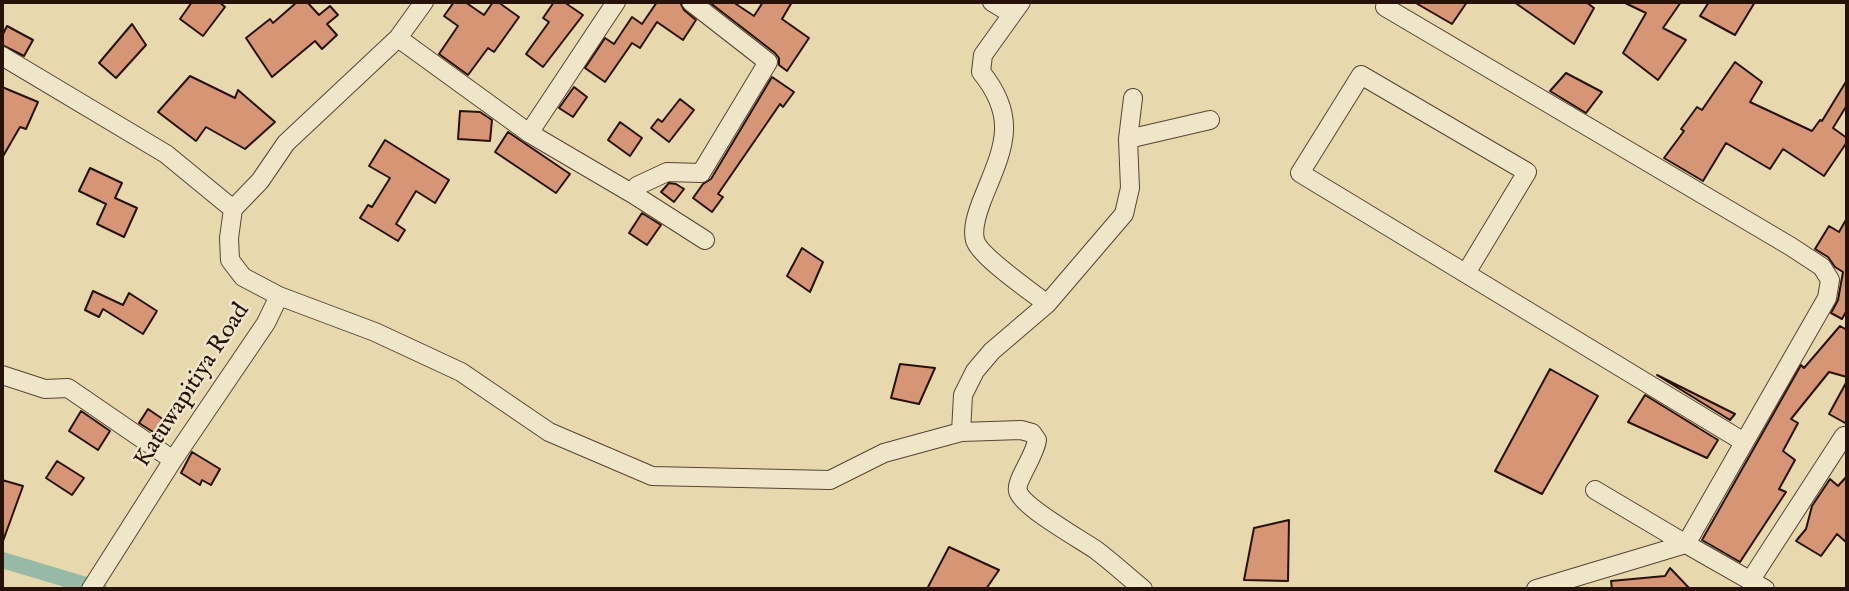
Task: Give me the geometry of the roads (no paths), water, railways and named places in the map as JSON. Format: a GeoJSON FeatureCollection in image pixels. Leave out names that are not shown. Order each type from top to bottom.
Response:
{"type":"FeatureCollection","features":[{"type":"Feature","properties":{"kind":"street"},"geometry":{"type":"LineString","coordinates":[[2,56],[166,154],[233,209],[260,181],[286,143],[398,38],[424,2]]}},
{"type":"Feature","properties":{"kind":"street"},"geometry":{"type":"LineString","coordinates":[[529,134],[616,2]]}},
{"type":"Feature","properties":{"kind":"street"},"geometry":{"type":"LineString","coordinates":[[633,194],[637,186],[667,172],[701,173],[768,62],[691,2]]}},
{"type":"Feature","properties":{"kind":"street"},"geometry":{"type":"LineString","coordinates":[[992,2],[1016,8],[983,55],[981,72],[992,86],[1003,113],[1005,140],[975,220],[975,241],[986,256],[1047,304]]}},
{"type":"Feature","properties":{"kind":"street"},"geometry":{"type":"LineString","coordinates":[[1385,8],[1766,232],[1822,267],[1830,279],[1827,298],[1686,544],[1536,589]]}},
{"type":"Feature","properties":{"kind":"street"},"geometry":{"type":"LineString","coordinates":[[398,38],[529,134],[633,194],[705,240]]}},
{"type":"Feature","properties":{"kind":"street"},"geometry":{"type":"LineString","coordinates":[[1466,273],[1527,172],[1362,75],[1300,173],[1744,442]]}},
{"type":"Feature","properties":{"kind":"street"},"geometry":{"type":"LineString","coordinates":[[961,432],[963,395],[975,371],[992,351],[1047,304],[1124,214],[1130,188],[1128,139],[1133,98]]}},
{"type":"Feature","properties":{"kind":"street"},"geometry":{"type":"LineString","coordinates":[[1128,139],[1210,120]]}},
{"type":"Feature","properties":{"kind":"street","name":"Katuwapitiya Road"},"geometry":{"type":"LineString","coordinates":[[92,589],[173,460],[267,323],[279,296],[243,277],[230,260],[229,238],[233,209]]}},
{"type":"Feature","properties":{"kind":"street"},"geometry":{"type":"LineString","coordinates":[[279,296],[375,332],[461,372],[549,432],[652,476],[830,480],[884,453],[961,432],[1021,430],[1031,433],[1037,440],[1035,453],[1019,479],[1018,490],[1026,503],[1097,551],[1143,589]]}},
{"type":"Feature","properties":{"kind":"street"},"geometry":{"type":"LineString","coordinates":[[2,375],[45,389],[68,388],[173,460]]}},
{"type":"Feature","properties":{"kind":"street"},"geometry":{"type":"LineString","coordinates":[[1595,490],[1758,585],[1844,436],[1847,439]]}},
{"type":"Feature","properties":{"kind":"waterway"},"geometry":{"type":"LineString","coordinates":[[2,560],[99,589]]}}]}
